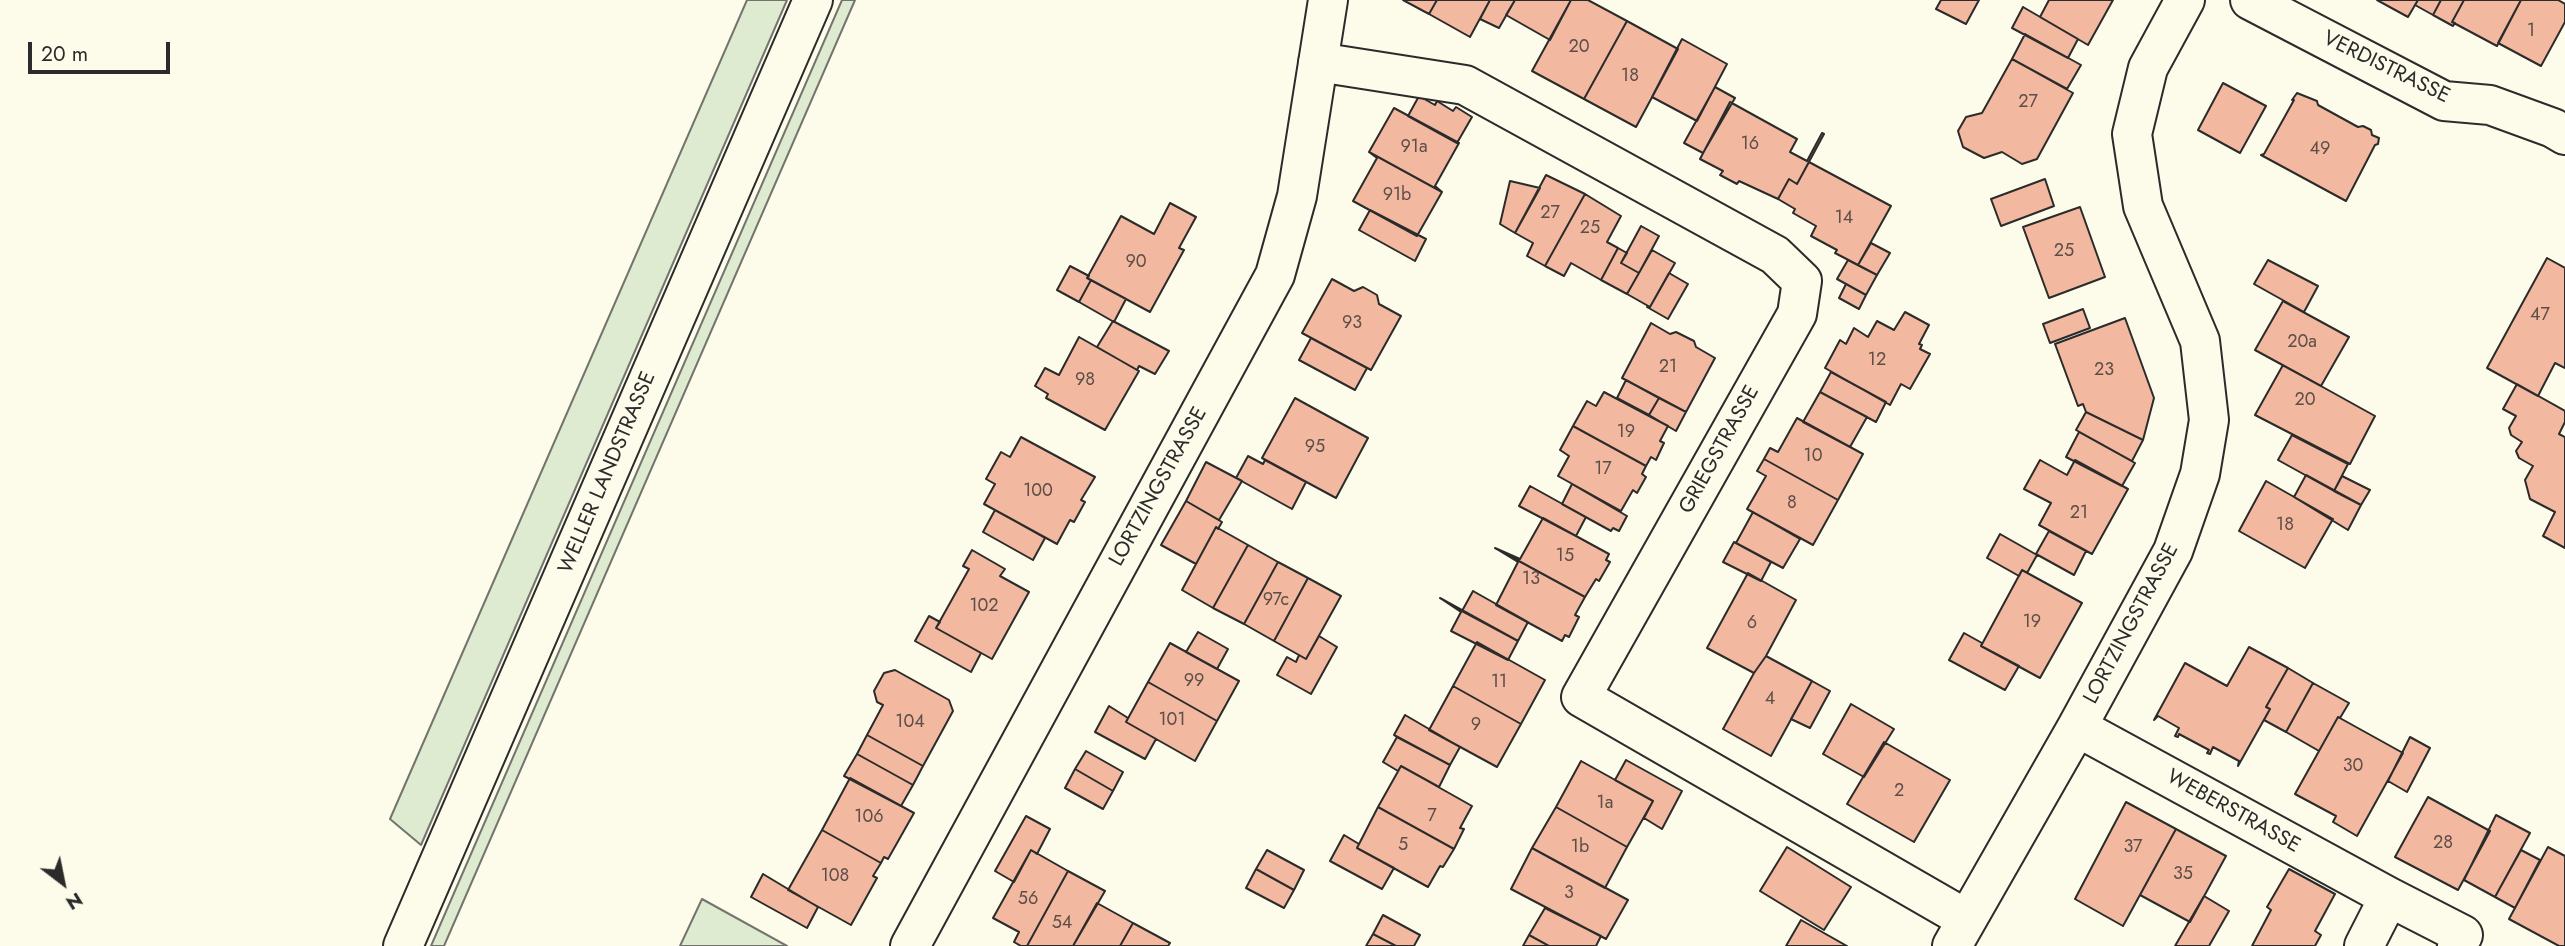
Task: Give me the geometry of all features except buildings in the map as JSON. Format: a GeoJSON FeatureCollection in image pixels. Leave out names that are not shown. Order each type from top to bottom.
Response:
{"type":"FeatureCollection","features":[{"type":"Feature","properties":{"kind":"street","name":"WELLER LANDSTRASSE"},"geometry":{"type":"LineString","coordinates":[[403,946],[813,0]]}},
{"type":"Feature","properties":{"kind":"street","name":"LORTZINGSTRASSE"},"geometry":{"type":"LineString","coordinates":[[910,946],[1275,275],[1297,197],[1328,0]]}},
{"type":"Feature","properties":{"kind":"street","name":"LORTZINGSTRASSE"},"geometry":{"type":"LineString","coordinates":[[1959,933],[2077,727],[2173,551],[2200,474],[2209,420],[2200,341],[2143,206],[2132,134],[2148,68],[2185,0]]}},
{"type":"Feature","properties":{"kind":"street","name":"VERDISTRASSE"},"geometry":{"type":"LineString","coordinates":[[2250,0],[2444,100],[2490,105],[2561,123]]}},
{"type":"Feature","properties":{"kind":"street","name":"GRIEGSTRASSE"},"geometry":{"type":"LineString","coordinates":[[1318,62],[1465,85],[1775,255],[1802,281],[1797,314],[1581,696],[1959,933]]}},
{"type":"Feature","properties":{"kind":"street","name":"WEBERSTRASSE"},"geometry":{"type":"LineString","coordinates":[[2077,727],[2463,935],[2457,946]]}},
{"type":"Feature","properties":{"kind":"street"},"geometry":{"type":"LineString","coordinates":[[2364,946],[2389,897]]}},
{"type":"Feature","properties":{"kind":"green space"},"geometry":{"type":"Polygon","coordinates":[[[747,0],[787,0],[421,845],[390,819],[747,0]]]}},
{"type":"Feature","properties":{"kind":"green space"},"geometry":{"type":"Polygon","coordinates":[[[842,0],[855,0],[444,946],[431,946],[842,0]]]}},
{"type":"Feature","properties":{"kind":"green space"},"geometry":{"type":"Polygon","coordinates":[[[702,899],[787,946],[680,946],[702,899]]]}}]}
